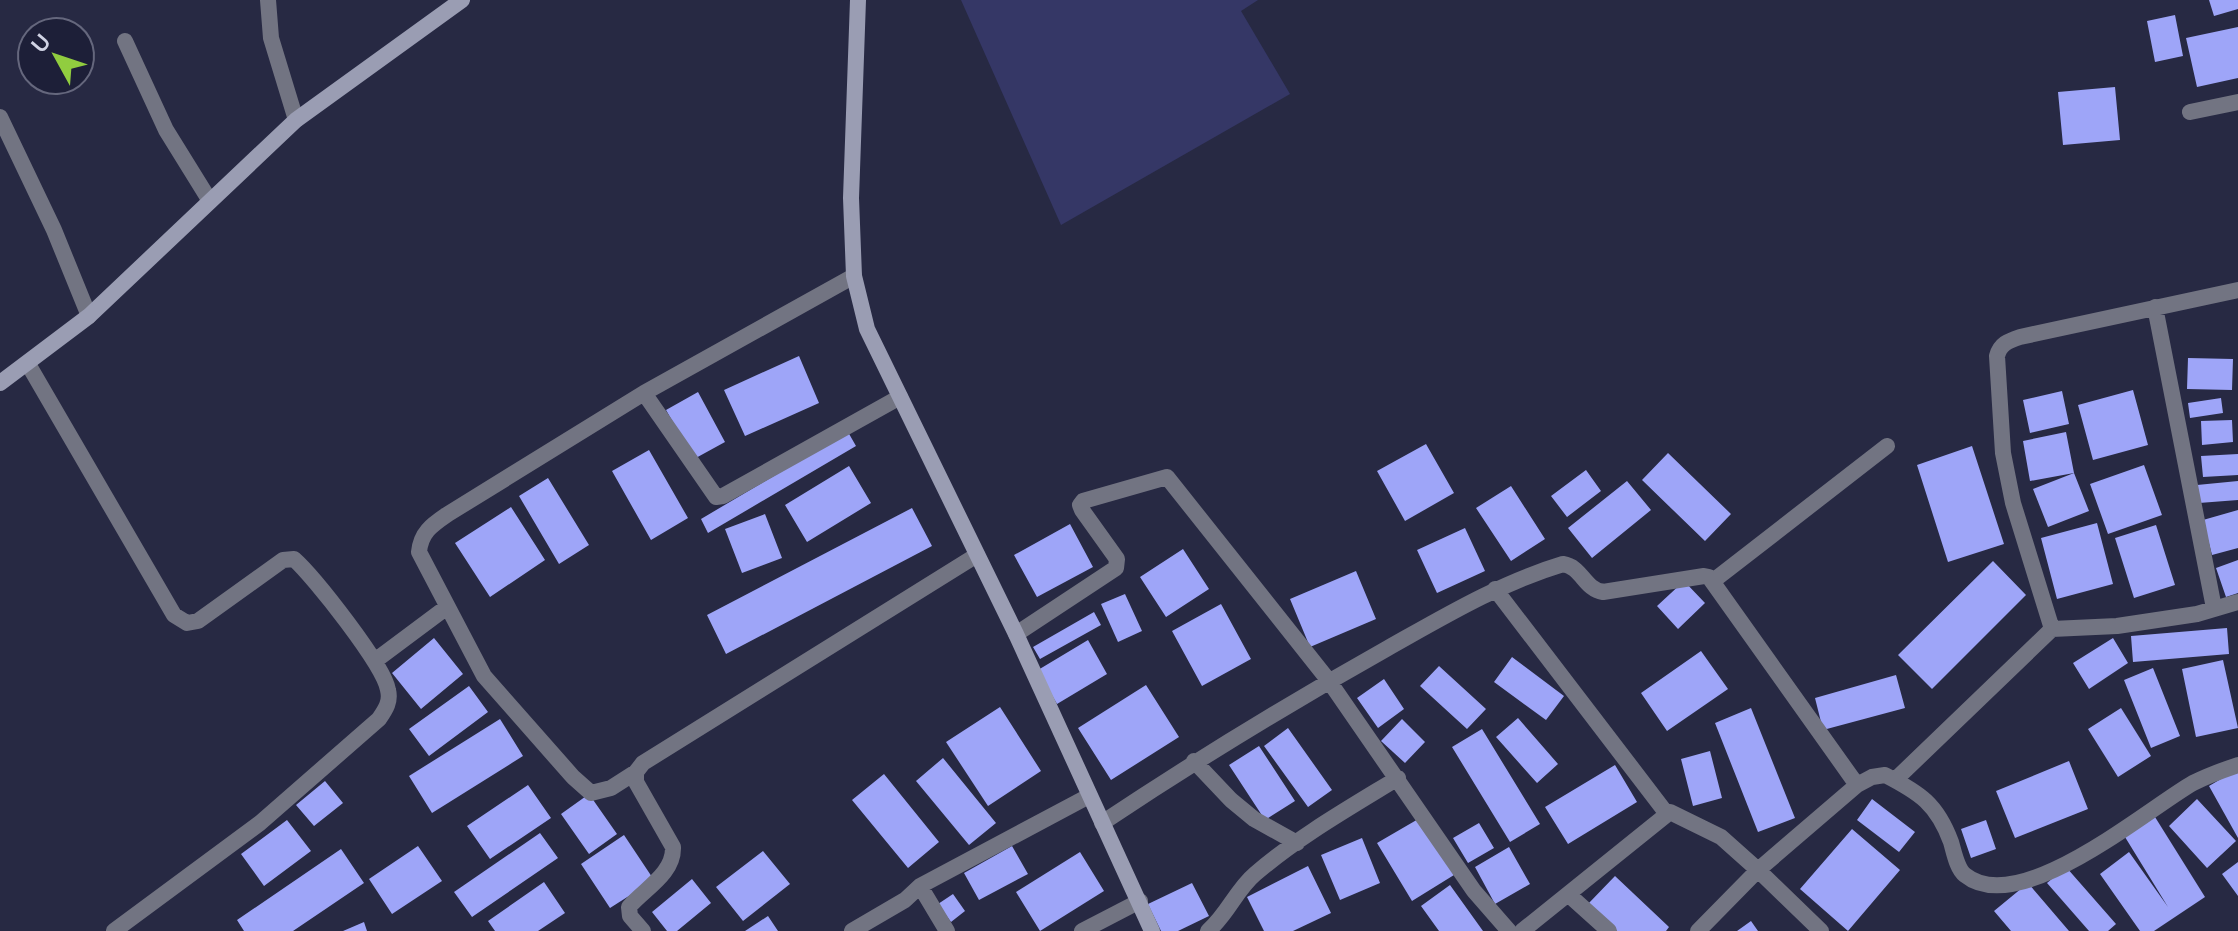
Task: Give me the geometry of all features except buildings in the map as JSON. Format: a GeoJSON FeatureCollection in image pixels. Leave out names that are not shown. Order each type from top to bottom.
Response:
{"type":"FeatureCollection","features":[{"type":"Feature","properties":{"kind":"street"},"geometry":{"type":"LineString","coordinates":[[268,0],[271,38],[296,120]]}},
{"type":"Feature","properties":{"kind":"street"},"geometry":{"type":"LineString","coordinates":[[0,383],[89,316],[296,120],[462,0]]}},
{"type":"Feature","properties":{"kind":"street"},"geometry":{"type":"LineString","coordinates":[[858,0],[851,198],[854,276],[867,329],[1016,634],[1152,931]]}},
{"type":"Feature","properties":{"kind":"street"},"geometry":{"type":"LineString","coordinates":[[125,41],[166,130],[210,201]]}},
{"type":"Feature","properties":{"kind":"street"},"geometry":{"type":"LineString","coordinates":[[2190,112],[2238,102]]}},
{"type":"Feature","properties":{"kind":"street"},"geometry":{"type":"LineString","coordinates":[[0,117],[54,230],[89,316]]}},
{"type":"Feature","properties":{"kind":"street"},"geometry":{"type":"LineString","coordinates":[[854,276],[644,393],[427,529],[420,539],[419,552],[484,676],[591,793],[599,793],[636,772],[643,763],[977,555]]}},
{"type":"Feature","properties":{"kind":"street"},"geometry":{"type":"LineString","coordinates":[[2052,629],[2013,503],[2003,453],[1999,348],[2020,337],[2238,290]]}},
{"type":"Feature","properties":{"kind":"street"},"geometry":{"type":"LineString","coordinates":[[2155,307],[2214,608]]}},
{"type":"Feature","properties":{"kind":"street"},"geometry":{"type":"LineString","coordinates":[[28,364],[174,615],[182,622],[198,621],[283,560],[294,559],[376,660],[388,690],[388,705],[379,719],[260,823],[114,931]]}},
{"type":"Feature","properties":{"kind":"street"},"geometry":{"type":"LineString","coordinates":[[644,393],[716,497],[900,397]]}},
{"type":"Feature","properties":{"kind":"street"},"geometry":{"type":"LineString","coordinates":[[1713,581],[1887,446]]}},
{"type":"Feature","properties":{"kind":"street"},"geometry":{"type":"LineString","coordinates":[[1016,634],[1116,568],[1117,559],[1082,510],[1080,505],[1083,501],[1167,477],[1329,681],[1474,891],[1509,931]]}},
{"type":"Feature","properties":{"kind":"street"},"geometry":{"type":"LineString","coordinates":[[1102,823],[1194,761],[1329,681],[1495,589],[1563,564],[1577,570],[1590,588],[1596,591],[1704,576],[1713,581],[1857,785]]}},
{"type":"Feature","properties":{"kind":"street"},"geometry":{"type":"LineString","coordinates":[[1495,589],[1667,814]]}},
{"type":"Feature","properties":{"kind":"street"},"geometry":{"type":"LineString","coordinates":[[1895,780],[2052,629],[2117,626],[2197,614],[2238,602]]}},
{"type":"Feature","properties":{"kind":"street"},"geometry":{"type":"LineString","coordinates":[[376,660],[447,607]]}},
{"type":"Feature","properties":{"kind":"street"},"geometry":{"type":"LineString","coordinates":[[1194,761],[1254,819],[1297,843]]}},
{"type":"Feature","properties":{"kind":"street"},"geometry":{"type":"LineString","coordinates":[[1698,931],[1758,870],[1857,785],[1872,777],[1885,775],[1931,803],[1947,831],[1962,873],[1980,884],[1994,885],[2065,867],[2195,782],[2238,765]]}},
{"type":"Feature","properties":{"kind":"street"},"geometry":{"type":"LineString","coordinates":[[636,772],[636,782],[673,847],[669,867],[629,907],[630,916],[643,931]]}},
{"type":"Feature","properties":{"kind":"street"},"geometry":{"type":"LineString","coordinates":[[1208,931],[1231,907],[1242,886],[1297,843],[1398,778]]}},
{"type":"Feature","properties":{"kind":"street"},"geometry":{"type":"LineString","coordinates":[[852,931],[905,900],[920,886],[1089,796]]}},
{"type":"Feature","properties":{"kind":"street"},"geometry":{"type":"LineString","coordinates":[[1522,931],[1667,814],[1674,812],[1709,829],[1739,850],[1821,931]]}},
{"type":"Feature","properties":{"kind":"street"},"geometry":{"type":"LineString","coordinates":[[920,886],[947,931]]}},
{"type":"Feature","properties":{"kind":"street"},"geometry":{"type":"LineString","coordinates":[[1569,895],[1609,931]]}},
{"type":"Feature","properties":{"kind":"street"},"geometry":{"type":"LineString","coordinates":[[1082,931],[1140,901]]}},
{"type":"Feature","properties":{"kind":"shaded area"},"geometry":{"type":"Polygon","coordinates":[[[961,0],[1258,0],[1241,11],[1290,94],[1061,225],[961,0]]]}}]}
